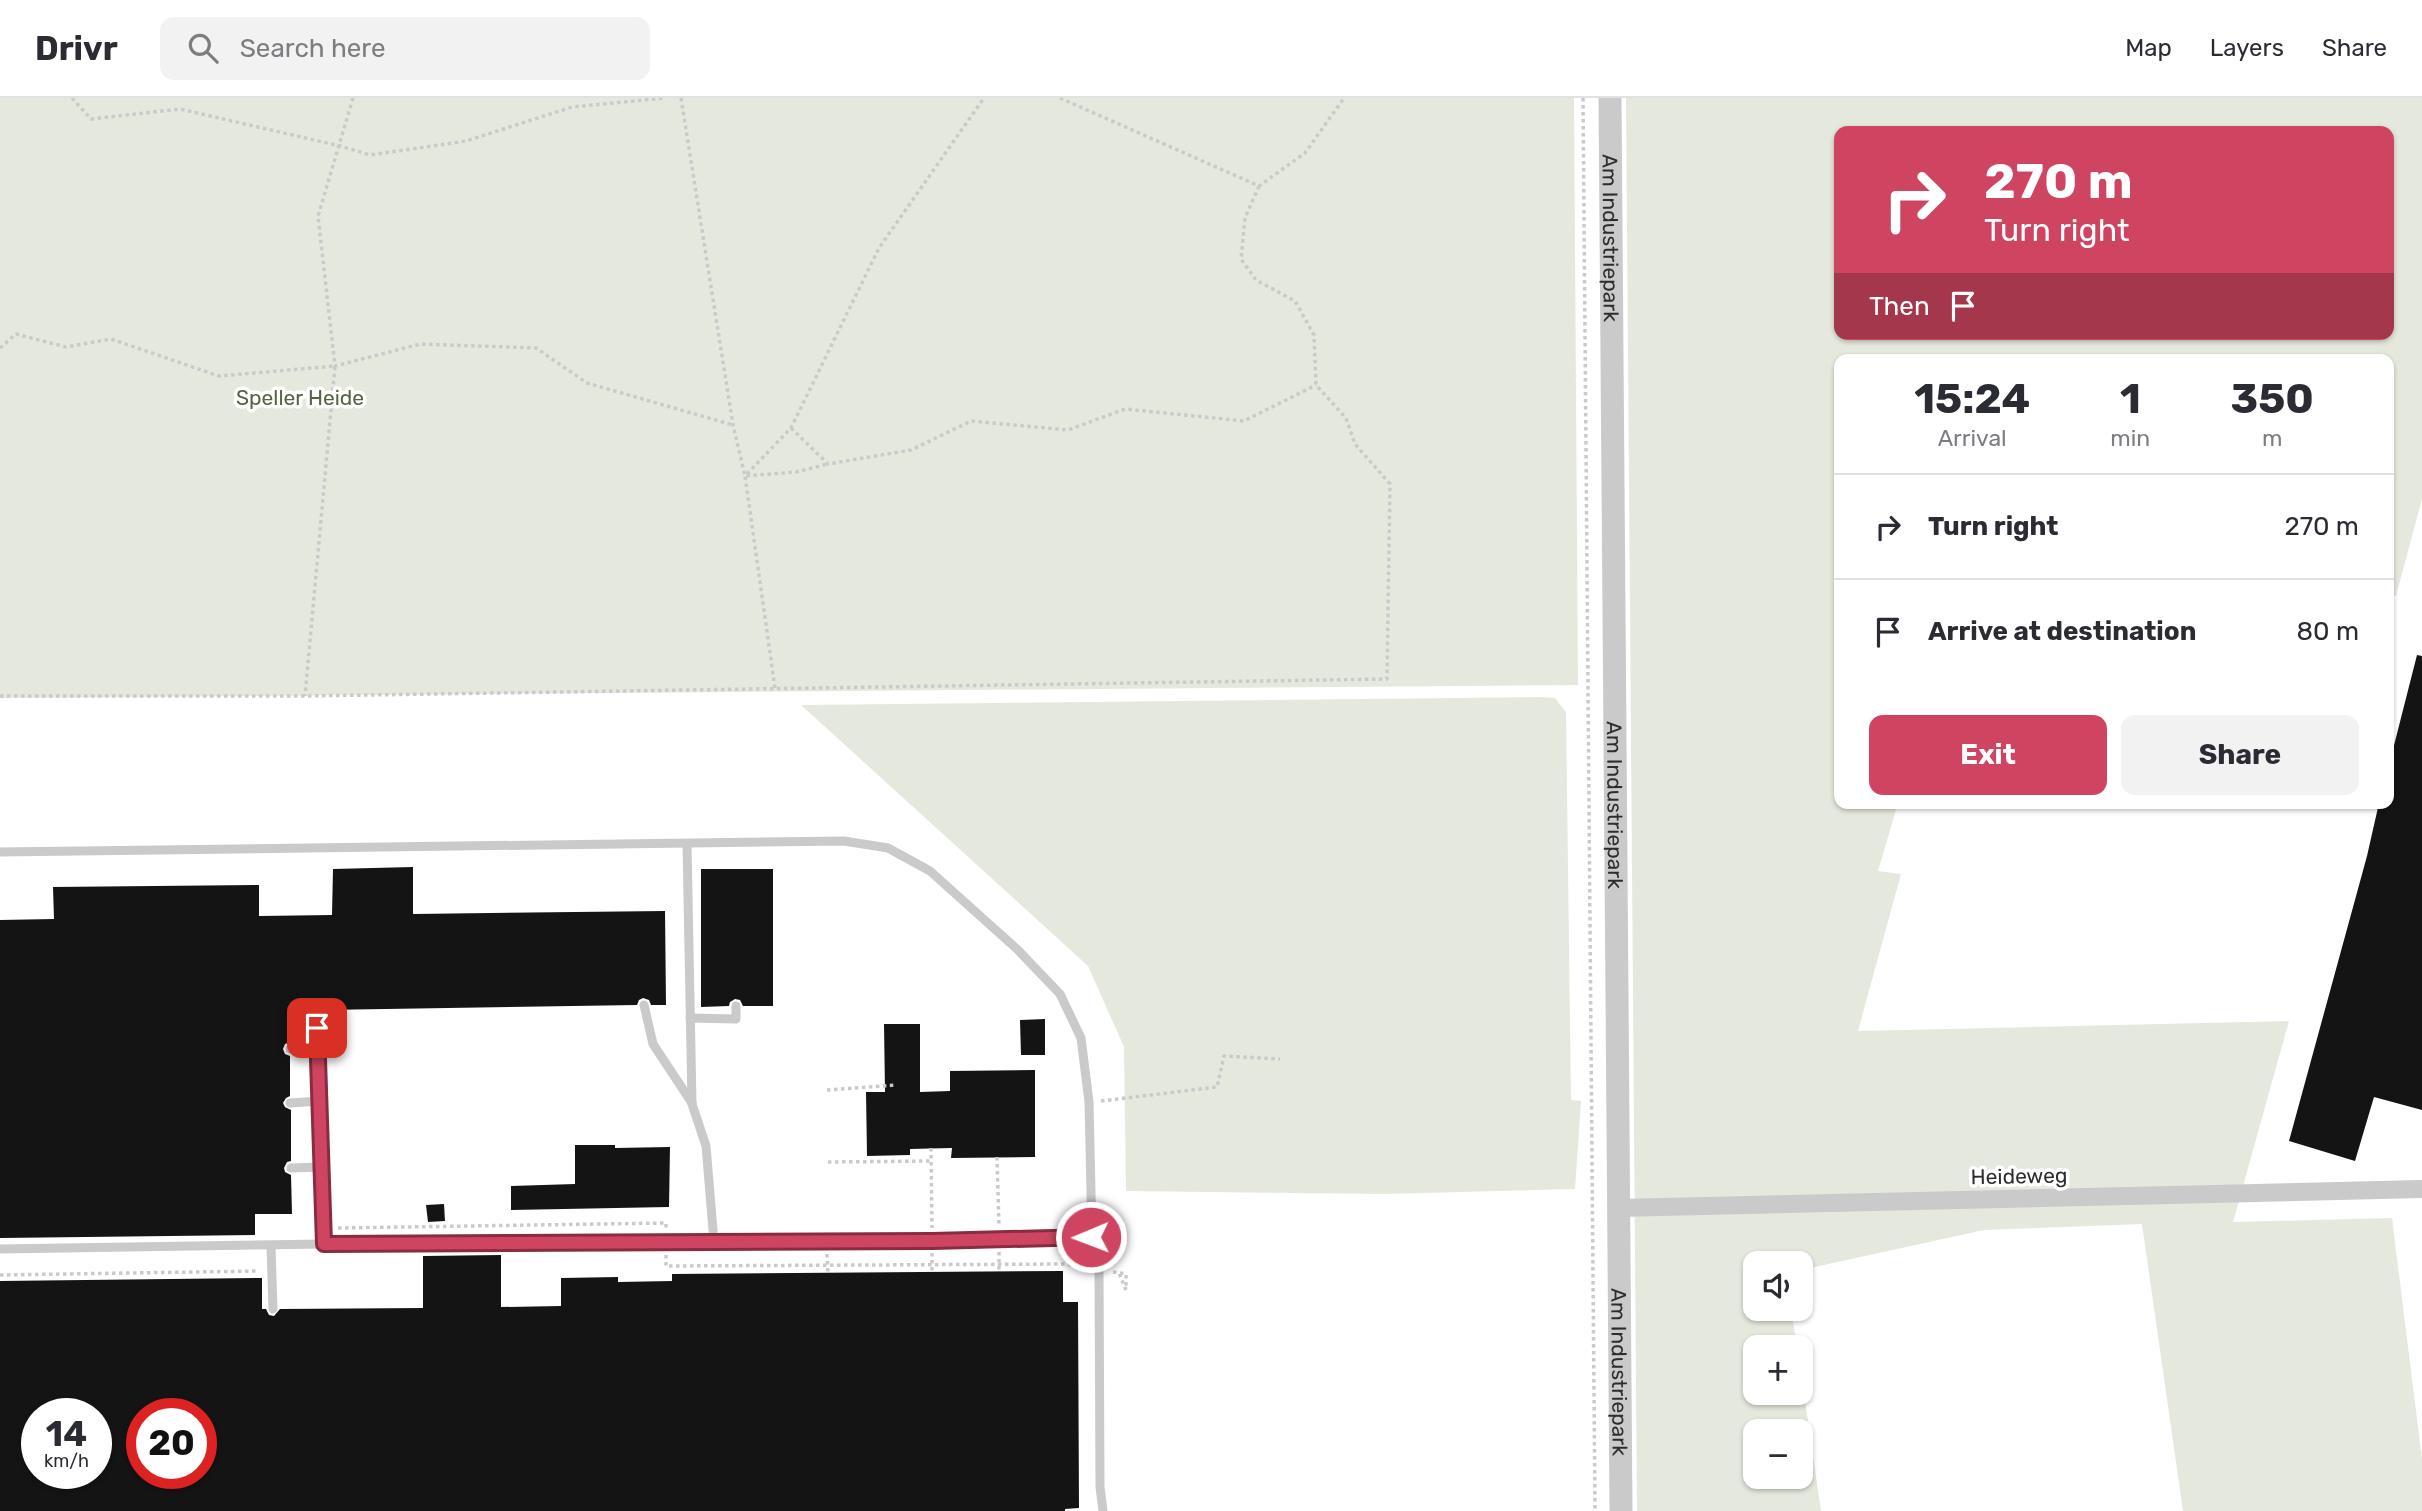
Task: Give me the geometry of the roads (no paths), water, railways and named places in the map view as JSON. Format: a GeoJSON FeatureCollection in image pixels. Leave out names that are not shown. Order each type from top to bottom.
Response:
{"type":"FeatureCollection","features":[{"type":"Feature","properties":{"kind":"street","name":"Am Industriepark"},"geometry":{"type":"LineString","coordinates":[[1610,98],[1621,1511]]}},
{"type":"Feature","properties":{"kind":"street","name":"Heideweg"},"geometry":{"type":"LineString","coordinates":[[1618,1208],[2422,1189]]}},
{"type":"Feature","properties":{"kind":"lane"},"geometry":{"type":"LineString","coordinates":[[0,852],[844,841],[888,848],[930,872],[1018,950],[1060,994],[1081,1038],[1089,1102],[1091,1237],[1099,1270],[1102,1511]]}},
{"type":"Feature","properties":{"kind":"lane"},"geometry":{"type":"LineString","coordinates":[[687,844],[692,1104]]}},
{"type":"Feature","properties":{"kind":"lane"},"geometry":{"type":"LineString","coordinates":[[644,1005],[653,1044],[692,1104],[706,1146],[713,1242]]}},
{"type":"Feature","properties":{"kind":"lane"},"geometry":{"type":"LineString","coordinates":[[690,1018],[736,1019],[736,1006]]}},
{"type":"Feature","properties":{"kind":"lane"},"geometry":{"type":"LineString","coordinates":[[316,1010],[324,1244]]}},
{"type":"Feature","properties":{"kind":"lane"},"geometry":{"type":"LineString","coordinates":[[290,1049],[318,1046]]}},
{"type":"Feature","properties":{"kind":"lane"},"geometry":{"type":"LineString","coordinates":[[290,1103],[320,1101]]}},
{"type":"Feature","properties":{"kind":"lane"},"geometry":{"type":"LineString","coordinates":[[291,1168],[322,1167]]}},
{"type":"Feature","properties":{"kind":"lane"},"geometry":{"type":"LineString","coordinates":[[0,1249],[324,1244],[932,1241],[1091,1237]]}},
{"type":"Feature","properties":{"kind":"lane"},"geometry":{"type":"LineString","coordinates":[[271,1246],[273,1309]]}},
{"type":"Feature","properties":{"kind":"park label","name":"Speller Heide"},"geometry":{"type":"Point","coordinates":[300,397]}}]}
